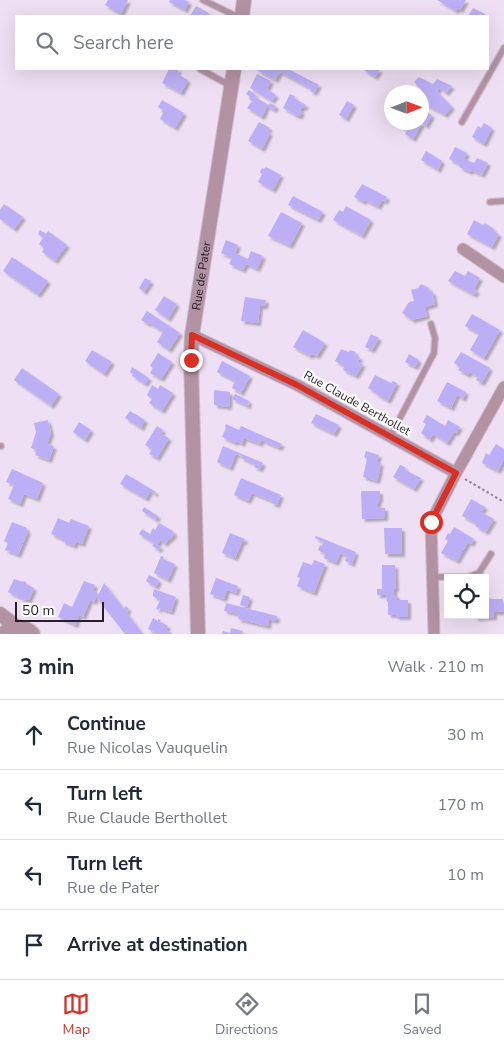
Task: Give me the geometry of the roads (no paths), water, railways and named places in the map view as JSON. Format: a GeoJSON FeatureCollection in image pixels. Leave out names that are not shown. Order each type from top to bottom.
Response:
{"type":"FeatureCollection","features":[{"type":"Feature","properties":{"kind":"street"},"geometry":{"type":"LineString","coordinates":[[242,15],[244,0]]}},
{"type":"Feature","properties":{"kind":"street","name":"Rue de Pater"},"geometry":{"type":"LineString","coordinates":[[198,634],[191,360],[192,335],[234,70]]}},
{"type":"Feature","properties":{"kind":"street"},"geometry":{"type":"LineString","coordinates":[[464,249],[504,277]]}},
{"type":"Feature","properties":{"kind":"street","name":"Rue Claude Berthollet"},"geometry":{"type":"LineString","coordinates":[[192,335],[297,385],[456,473]]}},
{"type":"Feature","properties":{"kind":"street"},"geometry":{"type":"LineString","coordinates":[[434,634],[431,522],[504,387]]}},
{"type":"Feature","properties":{"kind":"street"},"geometry":{"type":"LineString","coordinates":[[0,614],[17,627],[29,630],[33,634]]}},
{"type":"Feature","properties":{"kind":"street"},"geometry":{"type":"LineString","coordinates":[[3,634],[17,627]]}},
{"type":"Feature","properties":{"kind":"lane"},"geometry":{"type":"LineString","coordinates":[[203,0],[234,15]]}},
{"type":"Feature","properties":{"kind":"lane"},"geometry":{"type":"LineString","coordinates":[[462,122],[504,48]]}},
{"type":"Feature","properties":{"kind":"lane"},"geometry":{"type":"LineString","coordinates":[[202,70],[232,87]]}},
{"type":"Feature","properties":{"kind":"lane"},"geometry":{"type":"LineString","coordinates":[[490,202],[504,201]]}},
{"type":"Feature","properties":{"kind":"lane"},"geometry":{"type":"LineString","coordinates":[[390,437],[434,353],[436,338],[431,324]]}},
{"type":"Feature","properties":{"kind":"lane"},"geometry":{"type":"LineString","coordinates":[[432,577],[468,577],[479,573],[491,554]]}}]}
